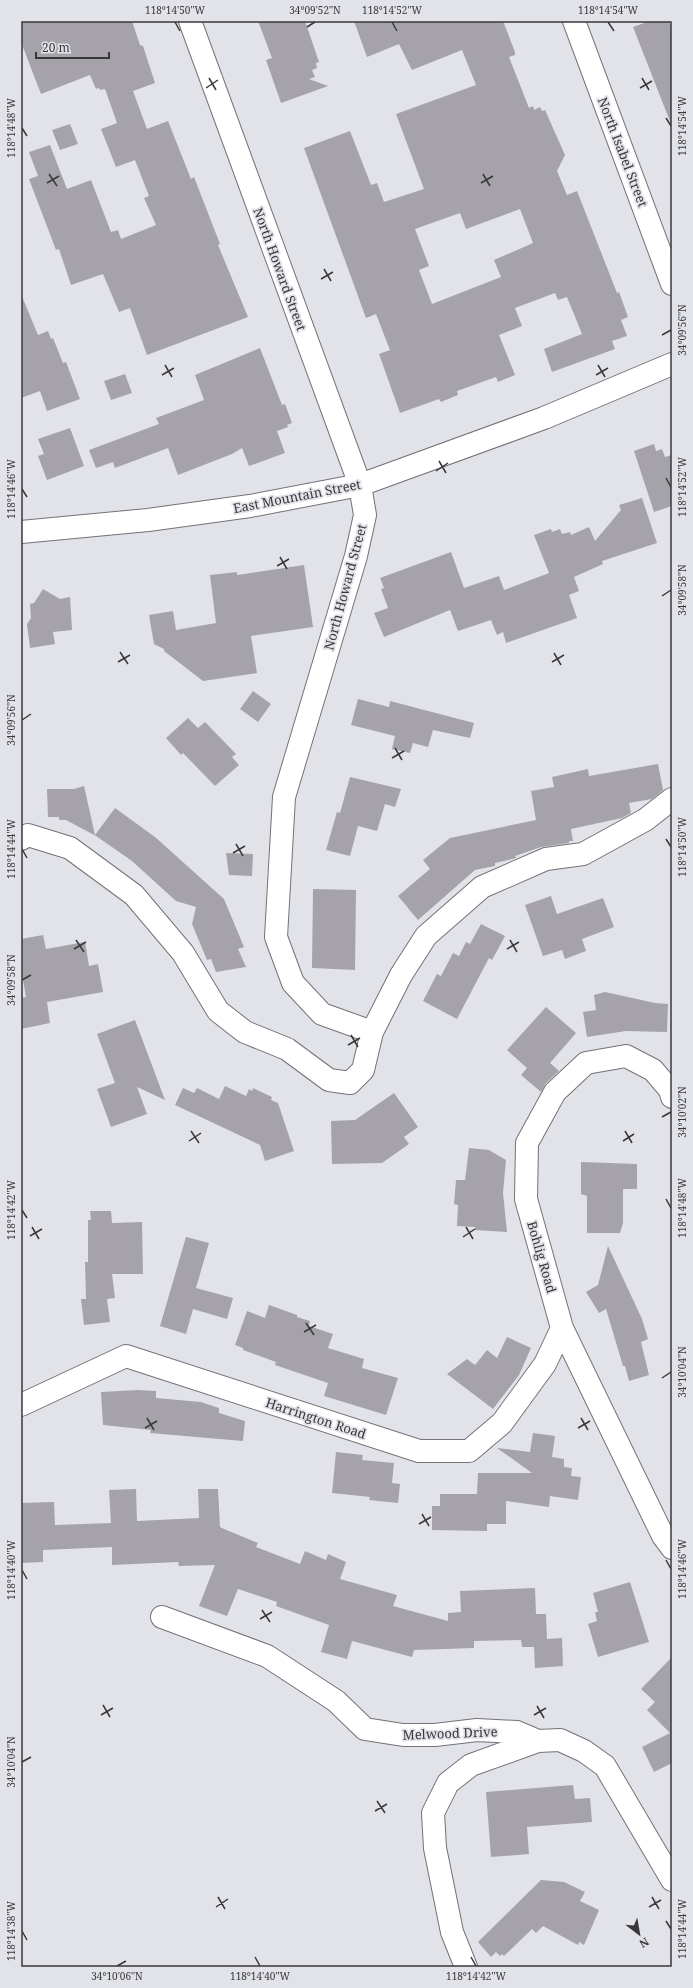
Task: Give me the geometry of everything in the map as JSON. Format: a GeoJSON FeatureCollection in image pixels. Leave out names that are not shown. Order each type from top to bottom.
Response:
{"type":"FeatureCollection","features":[{"type":"Feature","properties":{"kind":"street","name":"North Howard Street"},"geometry":{"type":"LineString","coordinates":[[190,21],[360,485],[365,515],[356,556],[284,797],[276,937],[293,983],[322,1014],[372,1032]]}},
{"type":"Feature","properties":{"kind":"street","name":"North Isabel Street"},"geometry":{"type":"LineString","coordinates":[[574,21],[672,284]]}},
{"type":"Feature","properties":{"kind":"street","name":"East Mountain Street"},"geometry":{"type":"LineString","coordinates":[[21,532],[148,520],[250,506],[360,485],[544,418],[672,364]]}},
{"type":"Feature","properties":{"kind":"street"},"geometry":{"type":"LineString","coordinates":[[21,839],[28,835],[70,848],[134,895],[183,952],[218,1011],[245,1032],[287,1049],[329,1080],[350,1083],[363,1070],[372,1032],[401,975],[426,936],[482,887],[546,859],[583,854],[645,820],[672,799]]}},
{"type":"Feature","properties":{"kind":"street","name":"Bohlig Road"},"geometry":{"type":"LineString","coordinates":[[672,1097],[670,1090],[654,1070],[626,1056],[586,1063],[555,1092],[527,1143],[526,1200],[562,1328],[663,1536],[672,1548]]}},
{"type":"Feature","properties":{"kind":"street","name":"Harrington Road"},"geometry":{"type":"LineString","coordinates":[[21,1405],[126,1356],[419,1451],[469,1451],[502,1423],[545,1364],[562,1328]]}},
{"type":"Feature","properties":{"kind":"street","name":"Melwood Drive"},"geometry":{"type":"LineString","coordinates":[[162,1617],[267,1656],[336,1701],[365,1729],[403,1735],[435,1735],[477,1730],[517,1732],[538,1741],[560,1740],[584,1751],[605,1766],[672,1880]]}},
{"type":"Feature","properties":{"kind":"street"},"geometry":{"type":"LineString","coordinates":[[466,1967],[452,1932],[435,1848],[433,1813],[448,1783],[471,1765],[538,1741]]}},
{"type":"Feature","properties":{"kind":"building"},"geometry":{"type":"Polygon","coordinates":[[[21,21],[132,21],[140,45],[143,46],[155,83],[133,91],[147,129],[168,121],[191,179],[194,177],[220,244],[218,245],[248,317],[147,355],[130,308],[119,312],[103,274],[71,285],[59,249],[56,250],[29,179],[38,176],[29,152],[50,145],[67,189],[91,180],[111,232],[118,230],[121,239],[156,225],[144,198],[149,196],[135,160],[116,167],[101,129],[117,123],[105,89],[96,89],[90,75],[41,94],[21,42],[21,21]]]}},
{"type":"Feature","properties":{"kind":"building"},"geometry":{"type":"Polygon","coordinates":[[[258,21],[305,21],[319,62],[316,63],[317,68],[312,70],[315,77],[309,79],[328,86],[281,103],[266,60],[272,58],[258,21]]]}},
{"type":"Feature","properties":{"kind":"building"},"geometry":{"type":"Polygon","coordinates":[[[354,21],[503,21],[515,52],[515,55],[509,57],[529,108],[533,106],[534,110],[540,107],[542,111],[545,110],[565,155],[557,171],[567,195],[577,191],[628,317],[621,320],[627,336],[612,341],[615,349],[552,372],[544,349],[582,334],[567,297],[558,300],[555,293],[515,308],[522,326],[499,335],[515,375],[498,382],[496,377],[457,391],[458,395],[441,402],[439,399],[400,413],[379,354],[390,350],[376,314],[366,318],[304,148],[350,131],[371,185],[377,183],[384,202],[424,189],[396,114],[476,85],[462,50],[412,70],[399,44],[367,57],[354,21]],[[520,209],[466,229],[460,213],[415,229],[429,266],[419,270],[432,304],[501,277],[494,260],[533,243],[520,209]]]}},
{"type":"Feature","properties":{"kind":"building"},"geometry":{"type":"Polygon","coordinates":[[[650,21],[669,21],[672,29],[672,124],[633,27],[650,21]]]}},
{"type":"Feature","properties":{"kind":"building"},"geometry":{"type":"Polygon","coordinates":[[[70,124],[78,144],[60,150],[52,130],[70,124]]]}},
{"type":"Feature","properties":{"kind":"building"},"geometry":{"type":"Polygon","coordinates":[[[21,294],[38,335],[48,331],[51,339],[53,338],[63,363],[66,362],[80,399],[47,411],[40,391],[21,398],[21,294]]]}},
{"type":"Feature","properties":{"kind":"building"},"geometry":{"type":"Polygon","coordinates":[[[260,348],[282,405],[285,404],[292,423],[287,425],[288,427],[277,431],[285,453],[249,466],[242,448],[232,454],[178,475],[168,448],[115,468],[113,462],[96,468],[89,450],[159,424],[156,418],[204,400],[195,375],[260,348]]]}},
{"type":"Feature","properties":{"kind":"building"},"geometry":{"type":"Polygon","coordinates":[[[125,374],[132,393],[111,400],[104,381],[125,374]]]}},
{"type":"Feature","properties":{"kind":"building"},"geometry":{"type":"Polygon","coordinates":[[[70,428],[84,466],[47,480],[38,456],[44,454],[38,439],[70,428]]]}},
{"type":"Feature","properties":{"kind":"building"},"geometry":{"type":"Polygon","coordinates":[[[654,444],[656,451],[662,449],[665,457],[672,455],[672,506],[654,512],[634,451],[654,444]]]}},
{"type":"Feature","properties":{"kind":"building"},"geometry":{"type":"Polygon","coordinates":[[[642,498],[657,543],[602,561],[603,564],[574,577],[579,591],[569,595],[577,618],[506,643],[503,632],[497,635],[491,620],[458,631],[450,610],[384,637],[374,613],[388,608],[381,589],[384,588],[380,578],[451,552],[464,588],[499,576],[504,590],[549,573],[534,535],[551,529],[552,532],[560,529],[562,534],[570,532],[571,535],[589,527],[595,541],[621,510],[619,505],[642,498]]]}},
{"type":"Feature","properties":{"kind":"building"},"geometry":{"type":"Polygon","coordinates":[[[304,565],[313,627],[251,636],[257,673],[203,681],[164,651],[164,649],[154,644],[149,615],[173,611],[176,630],[216,623],[210,575],[237,572],[237,575],[304,565]]]}},
{"type":"Feature","properties":{"kind":"building"},"geometry":{"type":"Polygon","coordinates":[[[43,589],[60,599],[70,597],[72,630],[53,632],[55,644],[30,648],[27,624],[31,618],[30,604],[34,603],[43,589]]]}},
{"type":"Feature","properties":{"kind":"building"},"geometry":{"type":"Polygon","coordinates":[[[253,691],[271,704],[258,722],[240,709],[253,691]]]}},
{"type":"Feature","properties":{"kind":"building"},"geometry":{"type":"Polygon","coordinates":[[[358,699],[389,707],[390,701],[474,723],[470,738],[433,730],[428,747],[413,743],[410,753],[392,749],[395,736],[351,725],[358,699]]]}},
{"type":"Feature","properties":{"kind":"building"},"geometry":{"type":"Polygon","coordinates":[[[188,718],[198,728],[205,722],[236,754],[232,757],[239,765],[215,786],[183,753],[181,755],[166,738],[188,718]]]}},
{"type":"Feature","properties":{"kind":"building"},"geometry":{"type":"Polygon","coordinates":[[[658,764],[663,790],[652,799],[629,803],[631,813],[622,818],[571,829],[573,841],[569,841],[569,843],[541,847],[515,856],[516,858],[495,863],[495,866],[475,870],[418,920],[398,896],[430,869],[423,860],[450,838],[536,820],[531,791],[554,787],[552,777],[588,769],[589,776],[658,764]]]}},
{"type":"Feature","properties":{"kind":"building"},"geometry":{"type":"Polygon","coordinates":[[[350,777],[401,789],[395,807],[385,804],[377,831],[358,826],[350,856],[326,850],[337,812],[340,813],[350,777]]]}},
{"type":"Feature","properties":{"kind":"building"},"geometry":{"type":"Polygon","coordinates":[[[84,786],[95,835],[115,808],[155,837],[224,899],[244,947],[238,949],[246,967],[216,972],[211,959],[207,960],[192,924],[196,907],[176,901],[132,861],[96,836],[66,820],[59,820],[59,817],[48,817],[47,789],[74,789],[84,786]]]}},
{"type":"Feature","properties":{"kind":"building"},"geometry":{"type":"Polygon","coordinates":[[[226,853],[253,854],[252,876],[229,875],[226,853]]]}},
{"type":"Feature","properties":{"kind":"building"},"geometry":{"type":"Polygon","coordinates":[[[313,889],[356,890],[355,970],[312,968],[313,889]]]}},
{"type":"Feature","properties":{"kind":"building"},"geometry":{"type":"Polygon","coordinates":[[[551,896],[557,914],[603,898],[614,927],[582,939],[586,951],[565,959],[562,950],[543,956],[525,905],[551,896]]]}},
{"type":"Feature","properties":{"kind":"building"},"geometry":{"type":"Polygon","coordinates":[[[481,924],[505,936],[492,960],[489,958],[457,1019],[423,1001],[437,974],[441,976],[453,953],[459,956],[466,942],[470,944],[481,924]]]}},
{"type":"Feature","properties":{"kind":"building"},"geometry":{"type":"Polygon","coordinates":[[[43,935],[46,949],[85,942],[89,966],[98,964],[103,992],[47,1002],[50,1023],[21,1029],[21,998],[26,997],[21,969],[21,939],[43,935]]]}},
{"type":"Feature","properties":{"kind":"building"},"geometry":{"type":"Polygon","coordinates":[[[605,992],[655,1003],[668,1004],[667,1032],[626,1031],[587,1037],[583,1012],[596,1010],[594,995],[605,992]]]}},
{"type":"Feature","properties":{"kind":"building"},"geometry":{"type":"Polygon","coordinates":[[[546,1007],[576,1033],[550,1063],[559,1071],[546,1083],[541,1092],[521,1075],[527,1068],[507,1050],[546,1007]]]}},
{"type":"Feature","properties":{"kind":"building"},"geometry":{"type":"Polygon","coordinates":[[[135,1020],[165,1100],[137,1087],[147,1114],[111,1127],[97,1089],[115,1083],[97,1034],[135,1020]]]}},
{"type":"Feature","properties":{"kind":"building"},"geometry":{"type":"Polygon","coordinates":[[[225,1086],[246,1096],[249,1089],[252,1091],[253,1088],[272,1097],[271,1100],[278,1103],[294,1151],[265,1161],[260,1145],[175,1105],[183,1088],[194,1093],[197,1088],[219,1099],[225,1086]]]}},
{"type":"Feature","properties":{"kind":"building"},"geometry":{"type":"Polygon","coordinates":[[[394,1093],[418,1127],[404,1137],[409,1144],[382,1163],[332,1164],[331,1121],[355,1120],[394,1093]]]}},
{"type":"Feature","properties":{"kind":"building"},"geometry":{"type":"Polygon","coordinates":[[[469,1148],[489,1150],[506,1160],[503,1193],[507,1232],[475,1230],[475,1227],[457,1226],[458,1205],[454,1204],[456,1180],[465,1180],[469,1148]]]}},
{"type":"Feature","properties":{"kind":"building"},"geometry":{"type":"Polygon","coordinates":[[[581,1162],[637,1164],[637,1189],[623,1189],[623,1223],[620,1233],[587,1233],[587,1196],[581,1194],[581,1162]]]}},
{"type":"Feature","properties":{"kind":"building"},"geometry":{"type":"Polygon","coordinates":[[[90,1211],[111,1211],[112,1223],[142,1222],[143,1274],[112,1274],[115,1298],[107,1299],[110,1322],[84,1325],[81,1299],[86,1299],[85,1262],[88,1262],[88,1220],[91,1220],[90,1211]]]}},
{"type":"Feature","properties":{"kind":"building"},"geometry":{"type":"Polygon","coordinates":[[[186,1237],[209,1243],[196,1288],[233,1298],[227,1319],[193,1309],[186,1334],[160,1326],[186,1237]]]}},
{"type":"Feature","properties":{"kind":"building"},"geometry":{"type":"Polygon","coordinates":[[[608,1246],[642,1319],[648,1339],[641,1342],[649,1375],[629,1381],[606,1309],[599,1313],[586,1292],[598,1285],[608,1246]]]}},
{"type":"Feature","properties":{"kind":"building"},"geometry":{"type":"Polygon","coordinates":[[[269,1305],[310,1321],[309,1326],[333,1334],[328,1348],[364,1359],[362,1368],[398,1378],[386,1415],[324,1396],[328,1383],[275,1365],[276,1362],[243,1350],[243,1348],[235,1345],[247,1311],[265,1318],[269,1305]]]}},
{"type":"Feature","properties":{"kind":"building"},"geometry":{"type":"Polygon","coordinates":[[[507,1337],[531,1348],[519,1375],[493,1409],[447,1374],[467,1359],[475,1365],[487,1350],[497,1358],[507,1337]]]}},
{"type":"Feature","properties":{"kind":"building"},"geometry":{"type":"Polygon","coordinates":[[[138,1390],[156,1391],[156,1398],[201,1402],[219,1408],[219,1413],[245,1421],[243,1441],[150,1433],[151,1430],[103,1425],[101,1392],[138,1390]]]}},
{"type":"Feature","properties":{"kind":"building"},"geometry":{"type":"Polygon","coordinates":[[[533,1433],[555,1436],[552,1457],[564,1459],[564,1467],[572,1468],[571,1476],[581,1477],[578,1500],[550,1496],[549,1507],[506,1501],[506,1524],[487,1524],[487,1531],[432,1530],[432,1506],[440,1506],[440,1494],[477,1494],[478,1473],[532,1473],[497,1448],[530,1452],[533,1433]]]}},
{"type":"Feature","properties":{"kind":"building"},"geometry":{"type":"Polygon","coordinates":[[[336,1452],[363,1455],[362,1460],[394,1463],[392,1483],[400,1484],[398,1503],[369,1500],[370,1497],[332,1493],[336,1452]]]}},
{"type":"Feature","properties":{"kind":"building"},"geometry":{"type":"Polygon","coordinates":[[[136,1489],[137,1521],[199,1518],[198,1489],[218,1489],[220,1527],[258,1543],[256,1547],[300,1564],[305,1551],[326,1560],[328,1554],[346,1562],[340,1579],[397,1595],[393,1606],[448,1621],[448,1613],[461,1612],[460,1591],[535,1588],[536,1614],[546,1614],[547,1639],[562,1638],[563,1666],[535,1668],[534,1647],[522,1647],[521,1640],[474,1641],[474,1648],[414,1650],[412,1657],[352,1641],[347,1659],[321,1652],[329,1625],[276,1606],[277,1602],[238,1589],[227,1616],[199,1606],[215,1565],[179,1566],[178,1562],[112,1565],[112,1547],[43,1550],[43,1562],[21,1563],[21,1503],[54,1502],[55,1525],[111,1523],[109,1490],[136,1489]]]}},
{"type":"Feature","properties":{"kind":"building"},"geometry":{"type":"Polygon","coordinates":[[[630,1582],[649,1642],[598,1657],[588,1624],[597,1621],[595,1612],[598,1612],[593,1593],[630,1582]]]}},
{"type":"Feature","properties":{"kind":"building"},"geometry":{"type":"Polygon","coordinates":[[[672,1657],[672,1763],[654,1772],[642,1747],[670,1733],[647,1710],[655,1702],[641,1689],[672,1657]]]}},
{"type":"Feature","properties":{"kind":"building"},"geometry":{"type":"Polygon","coordinates":[[[573,1785],[575,1799],[590,1798],[592,1822],[527,1827],[529,1854],[491,1857],[486,1792],[573,1785]]]}},
{"type":"Feature","properties":{"kind":"building"},"geometry":{"type":"Polygon","coordinates":[[[541,1880],[564,1882],[585,1892],[580,1901],[599,1910],[584,1945],[579,1942],[578,1945],[543,1926],[536,1933],[532,1929],[504,1956],[502,1954],[500,1956],[496,1952],[491,1957],[478,1942],[541,1880]]]}}]}
